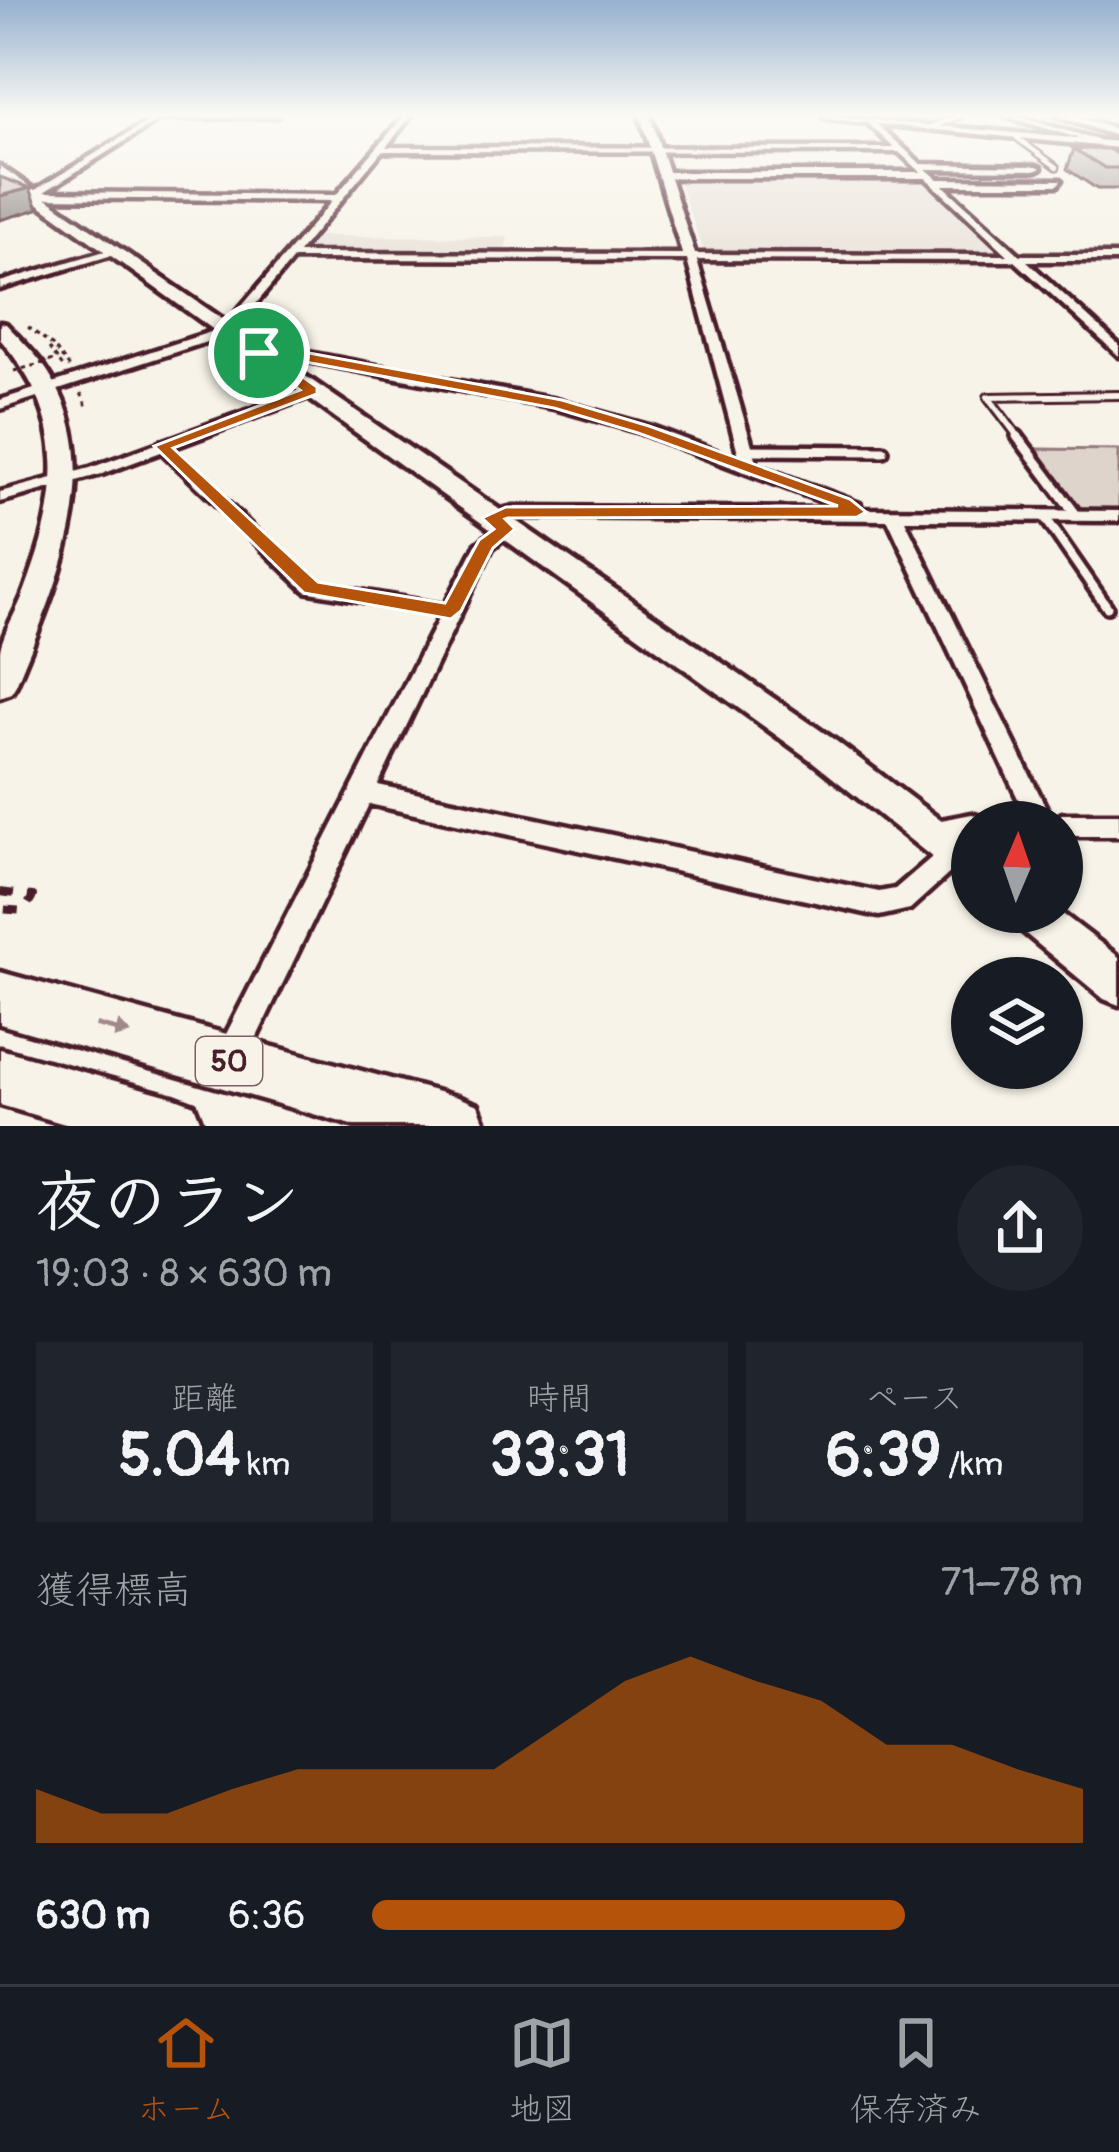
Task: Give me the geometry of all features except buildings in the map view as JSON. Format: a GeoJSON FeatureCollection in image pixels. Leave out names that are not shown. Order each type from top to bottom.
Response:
{"type":"FeatureCollection","features":[{"type":"Feature","properties":{"kind":"highway","name":"50"},"geometry":{"type":"LineString","coordinates":[[0,998],[457,1126]]}},
{"type":"Feature","properties":{"kind":"highway","name":"50"},"geometry":{"type":"LineString","coordinates":[[0,1077],[173,1126]]}},
{"type":"Feature","properties":{"kind":"street"},"geometry":{"type":"LineString","coordinates":[[34,194],[74,169]]}},
{"type":"Feature","properties":{"kind":"street"},"geometry":{"type":"LineString","coordinates":[[0,405],[63,379],[227,331],[365,169]]}},
{"type":"Feature","properties":{"kind":"street"},"geometry":{"type":"LineString","coordinates":[[664,169],[745,458]]}},
{"type":"Feature","properties":{"kind":"street"},"geometry":{"type":"LineString","coordinates":[[921,169],[1119,352]]}},
{"type":"Feature","properties":{"kind":"street"},"geometry":{"type":"LineString","coordinates":[[0,170],[824,751],[951,849]]}},
{"type":"Feature","properties":{"kind":"street"},"geometry":{"type":"LineString","coordinates":[[666,175],[1058,182]]}},
{"type":"Feature","properties":{"kind":"street"},"geometry":{"type":"LineString","coordinates":[[34,194],[340,199]]}},
{"type":"Feature","properties":{"kind":"street"},"geometry":{"type":"LineString","coordinates":[[0,286],[115,251]]}},
{"type":"Feature","properties":{"kind":"street"},"geometry":{"type":"LineString","coordinates":[[293,256],[1119,258]]}},
{"type":"Feature","properties":{"kind":"street"},"geometry":{"type":"LineString","coordinates":[[10,325],[29,356],[63,379]]}},
{"type":"Feature","properties":{"kind":"street"},"geometry":{"type":"LineString","coordinates":[[259,353],[282,352],[556,404],[745,458],[857,512]]}},
{"type":"Feature","properties":{"kind":"street"},"geometry":{"type":"LineString","coordinates":[[0,685],[49,565],[68,481],[63,379]]}},
{"type":"Feature","properties":{"kind":"street"},"geometry":{"type":"LineString","coordinates":[[0,497],[68,481],[311,391]]}},
{"type":"Feature","properties":{"kind":"street"},"geometry":{"type":"LineString","coordinates":[[229,1061],[485,544],[513,512],[1119,516]]}},
{"type":"Feature","properties":{"kind":"street"},"geometry":{"type":"LineString","coordinates":[[894,515],[1031,801]]}},
{"type":"Feature","properties":{"kind":"street"},"geometry":{"type":"LineString","coordinates":[[362,792],[879,904],[901,900],[942,864],[951,828]]}},
{"type":"Feature","properties":{"kind":"street"},"geometry":{"type":"LineString","coordinates":[[1083,825],[1119,825]]}},
{"type":"Feature","properties":{"kind":"street"},"geometry":{"type":"LineString","coordinates":[[1055,933],[1119,984]]}},
{"type":"Feature","properties":{"kind":"lane"},"geometry":{"type":"LineString","coordinates":[[1077,516],[988,397],[1119,395]]}},
{"type":"Feature","properties":{"kind":"lane"},"geometry":{"type":"LineString","coordinates":[[162,446],[308,587],[451,611]]}},
{"type":"Feature","properties":{"kind":"lane"},"geometry":{"type":"LineString","coordinates":[[745,458],[883,451]]}},
{"type":"Feature","properties":{"kind":"lane"},"geometry":{"type":"LineString","coordinates":[[1044,516],[1107,608]]}},
{"type":"Feature","properties":{"kind":"path"},"geometry":{"type":"LineString","coordinates":[[10,325],[49,346],[63,379]]}},
{"type":"Feature","properties":{"kind":"path"},"geometry":{"type":"LineString","coordinates":[[49,346],[63,379]]}},
{"type":"Feature","properties":{"kind":"path"},"geometry":{"type":"LineString","coordinates":[[14,371],[58,359]]}},
{"type":"Feature","properties":{"kind":"path"},"geometry":{"type":"LineString","coordinates":[[77,386],[88,409]]}},
{"type":"Feature","properties":{"kind":"path"},"geometry":{"type":"LineString","coordinates":[[0,892],[33,896],[24,911],[0,908]]}},
{"type":"Feature","properties":{"kind":"shaded area"},"geometry":{"type":"Polygon","coordinates":[[[928,178],[1009,255],[705,255],[678,179],[928,178]]]}},
{"type":"Feature","properties":{"kind":"shaded area"},"geometry":{"type":"Polygon","coordinates":[[[318,236],[508,237],[504,255],[304,253],[318,236]]]}},
{"type":"Feature","properties":{"kind":"shaded area"},"geometry":{"type":"Polygon","coordinates":[[[1036,449],[1119,450],[1119,510],[1081,509],[1036,449]]]}},
{"type":"Feature","properties":{"kind":"route"},"geometry":{"type":"LineString","coordinates":[[282,352],[556,404],[644,429],[844,502],[857,512],[506,512],[491,518],[506,529],[485,544],[451,611],[311,588],[162,446],[311,391],[259,353],[282,352]]}}]}
